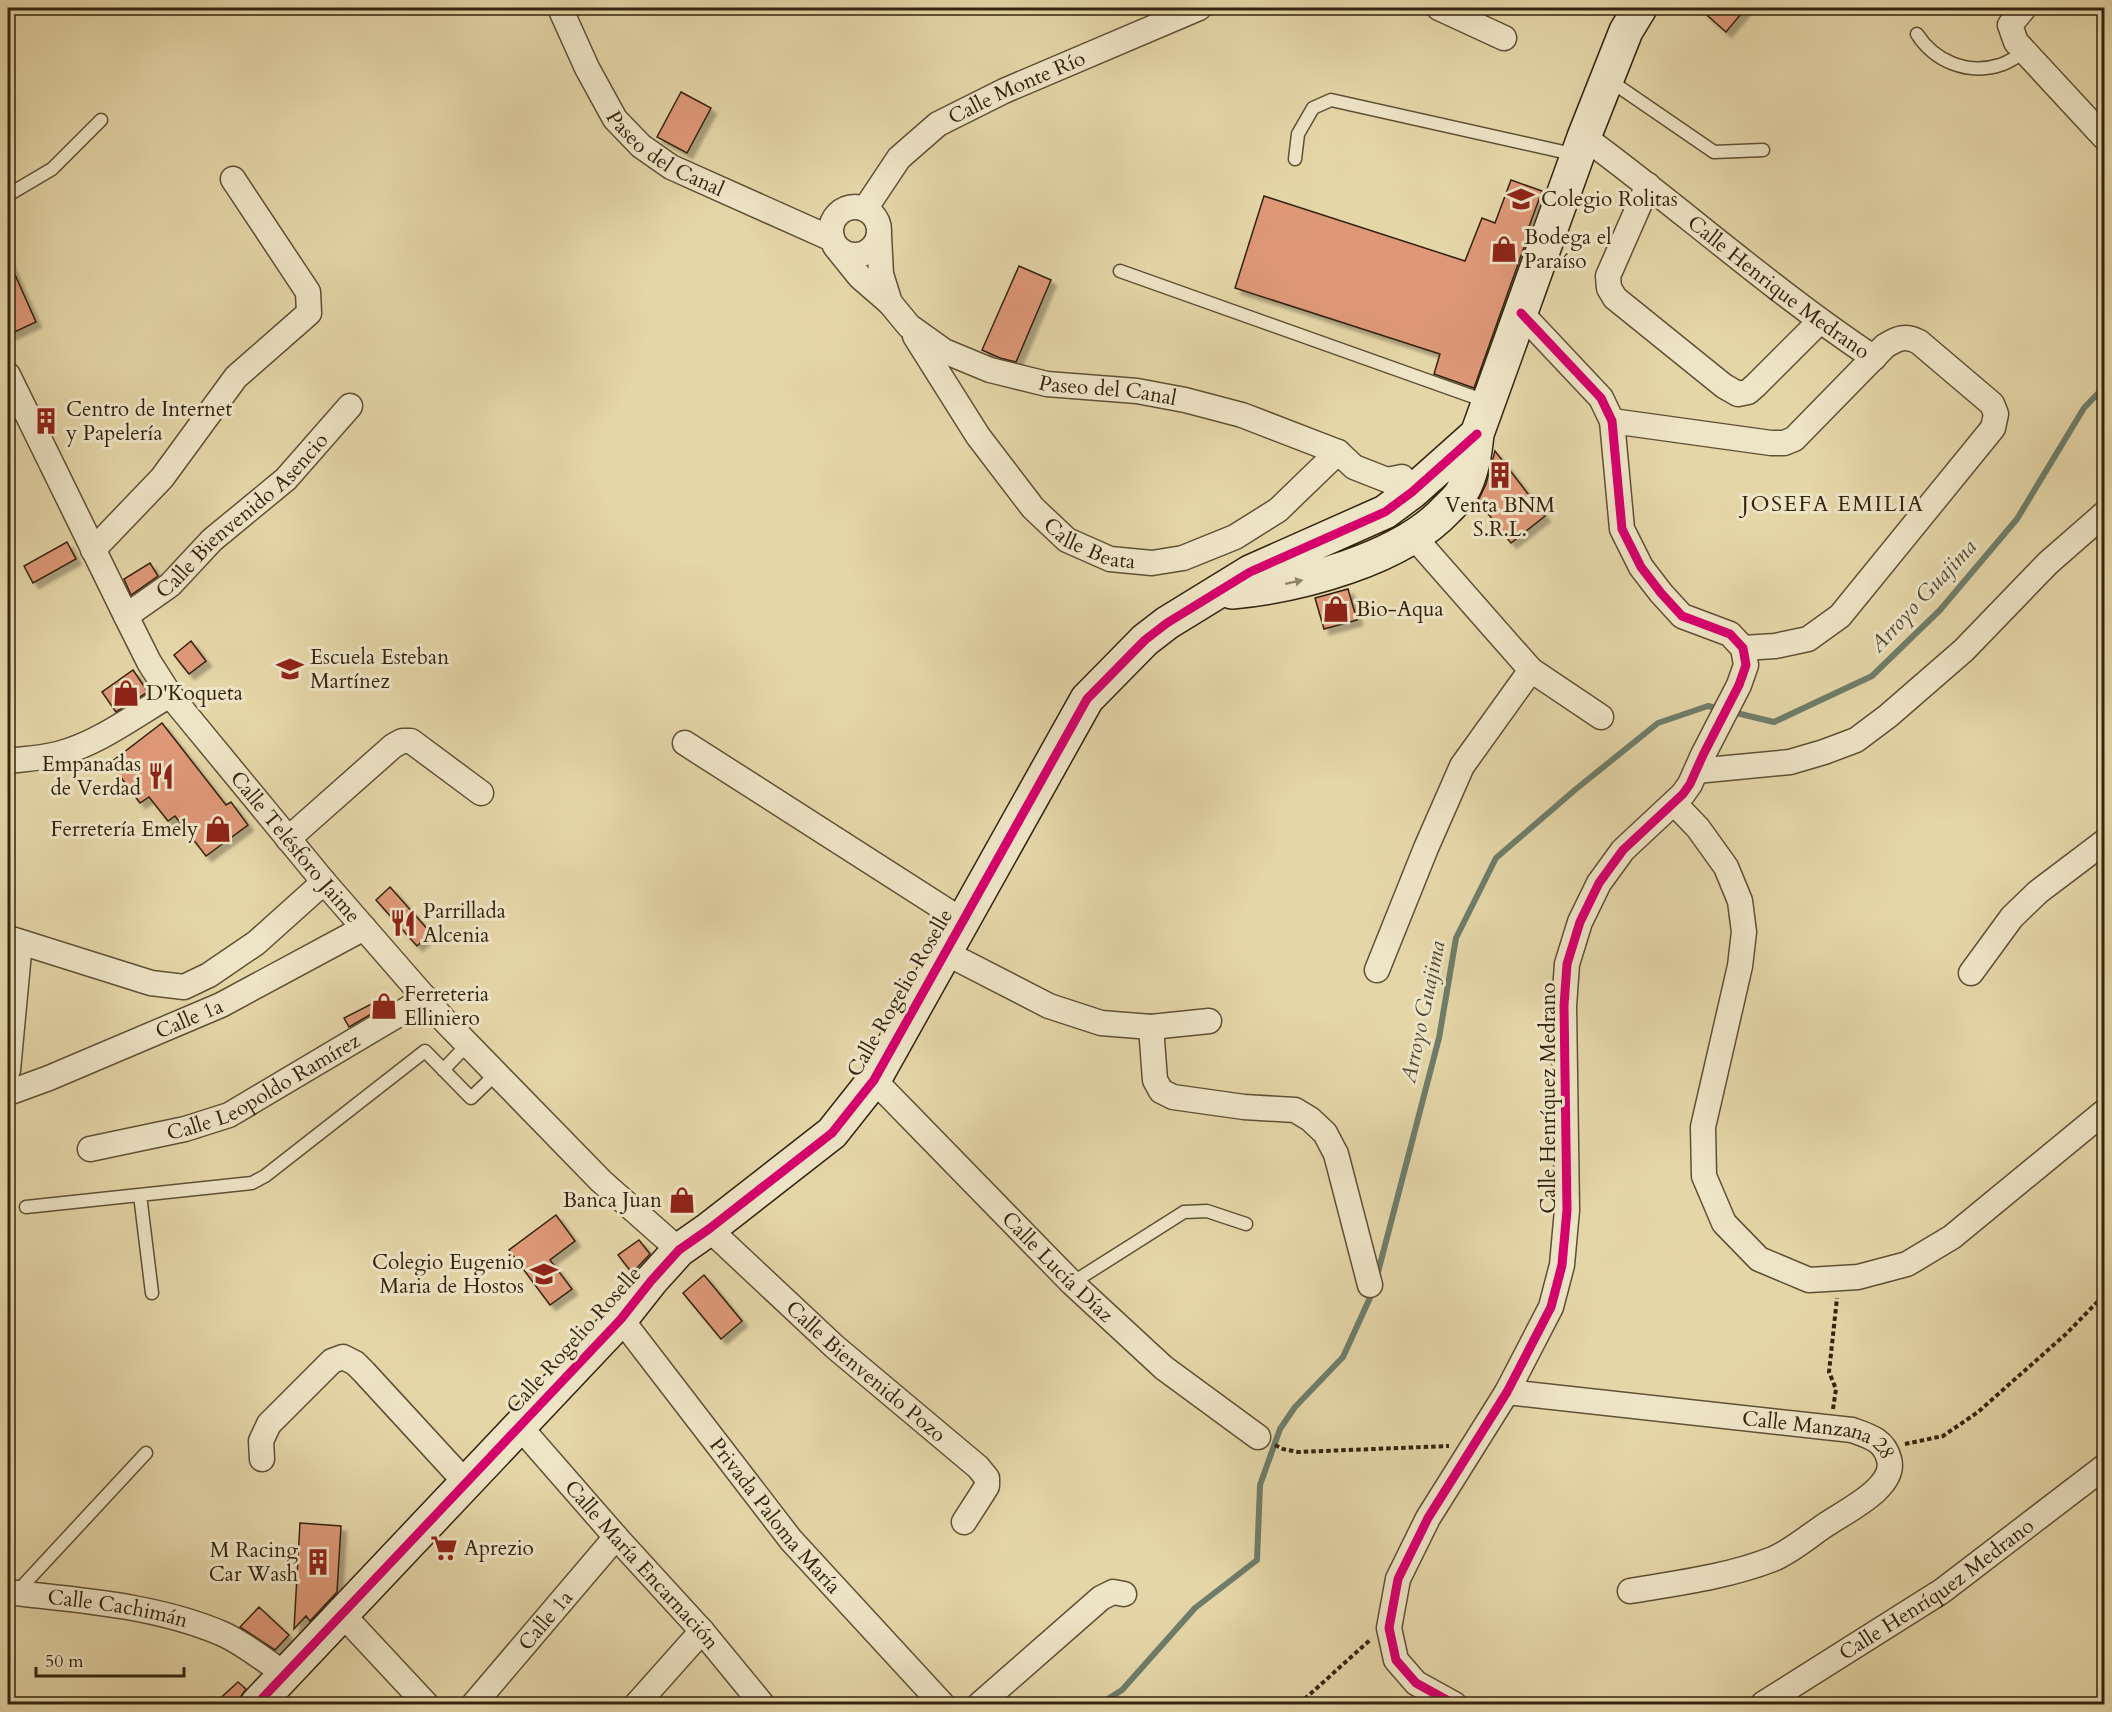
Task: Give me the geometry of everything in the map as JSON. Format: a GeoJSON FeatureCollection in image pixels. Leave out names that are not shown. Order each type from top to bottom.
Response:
{"type":"FeatureCollection","features":[{"type":"Feature","properties":{"kind":"street","name":"Paseo del Canal"},"geometry":{"type":"LineString","coordinates":[[560,8],[587,68],[615,119],[641,146],[671,167],[834,243],[860,277],[890,303],[909,326],[944,351],[990,370],[1047,384],[1137,391],[1185,400],[1242,415],[1340,453],[1354,467],[1387,480],[1407,484]]}},
{"type":"Feature","properties":{"kind":"street","name":"Calle Monte Río"},"geometry":{"type":"LineString","coordinates":[[865,209],[899,158],[939,124],[1004,91],[1199,8]]}},
{"type":"Feature","properties":{"kind":"street"},"geometry":{"type":"LineString","coordinates":[[1440,8],[1504,38]]}},
{"type":"Feature","properties":{"kind":"street","name":"Calle Rogelio Roselle"},"geometry":{"type":"LineString","coordinates":[[1215,593],[1256,590],[1308,579],[1374,556],[1425,529],[1462,493],[1473,465],[1477,434],[1581,146],[1626,31],[1640,8]]}},
{"type":"Feature","properties":{"kind":"street"},"geometry":{"type":"LineString","coordinates":[[2017,16],[2016,42],[2102,130]]}},
{"type":"Feature","properties":{"kind":"street","name":"Calle Henrique Medrano"},"geometry":{"type":"LineString","coordinates":[[1581,146],[1648,184],[1819,322],[1874,358],[1885,346],[1898,338],[1910,337],[1919,342],[1992,404],[1996,414],[1993,428],[1840,616],[1808,639],[1774,646],[1743,648]]}},
{"type":"Feature","properties":{"kind":"street"},"geometry":{"type":"LineString","coordinates":[[93,550],[162,478],[236,377],[309,313],[309,292],[233,179]]}},
{"type":"Feature","properties":{"kind":"street"},"geometry":{"type":"LineString","coordinates":[[1648,184],[1608,276],[1609,288],[1615,298],[1724,386],[1738,394],[1748,392],[1819,322]]}},
{"type":"Feature","properties":{"kind":"street"},"geometry":{"type":"LineString","coordinates":[[849,207],[865,209],[877,220],[879,236],[872,250],[865,254],[849,255],[841,252],[834,243],[832,223],[836,216],[849,207]]}},
{"type":"Feature","properties":{"kind":"street","name":"Paseo del Canal"},"geometry":{"type":"LineString","coordinates":[[879,236],[881,274],[890,303]]}},
{"type":"Feature","properties":{"kind":"street"},"geometry":{"type":"LineString","coordinates":[[1521,313],[1601,398],[1612,421],[1622,529],[1641,567],[1682,616],[1731,634],[1743,648]]}},
{"type":"Feature","properties":{"kind":"street","name":"Calle Beata"},"geometry":{"type":"LineString","coordinates":[[909,326],[978,436],[1033,508],[1067,540],[1110,559],[1152,563],[1183,558],[1235,537],[1278,510],[1340,453]]}},
{"type":"Feature","properties":{"kind":"street"},"geometry":{"type":"LineString","coordinates":[[1612,421],[1784,443],[1794,439],[1874,358]]}},
{"type":"Feature","properties":{"kind":"street","name":"Calle Telésforo Jaime"},"geometry":{"type":"LineString","coordinates":[[8,375],[149,662],[170,695],[324,882],[468,1044],[601,1181],[679,1251]]}},
{"type":"Feature","properties":{"kind":"street","name":"Calle Bienvenido Asencio"},"geometry":{"type":"LineString","coordinates":[[126,616],[170,585],[212,540],[286,479],[350,406]]}},
{"type":"Feature","properties":{"kind":"street","name":"Calle Rogelio Roselle"},"geometry":{"type":"LineString","coordinates":[[257,1704],[621,1319],[651,1281],[679,1251],[832,1133],[874,1080],[1087,699],[1145,640],[1167,622],[1251,572],[1384,512],[1407,484],[1477,434]]}},
{"type":"Feature","properties":{"kind":"street"},"geometry":{"type":"LineString","coordinates":[[1407,484],[1425,529],[1531,670],[1601,717]]}},
{"type":"Feature","properties":{"kind":"street"},"geometry":{"type":"LineString","coordinates":[[1696,771],[1790,762],[1856,740],[1888,716],[1964,650],[2048,563],[2104,514]]}},
{"type":"Feature","properties":{"kind":"street","name":"Calle Henríquez Medrano"},"geometry":{"type":"LineString","coordinates":[[1454,1704],[1416,1683],[1396,1660],[1389,1628],[1398,1579],[1428,1518],[1507,1392],[1551,1307],[1562,1265],[1567,1210],[1564,1006],[1567,964],[1580,922],[1599,884],[1623,850],[1690,784],[1735,695],[1746,665],[1743,648]]}},
{"type":"Feature","properties":{"kind":"street"},"geometry":{"type":"LineString","coordinates":[[1377,970],[1462,766],[1531,670]]}},
{"type":"Feature","properties":{"kind":"street"},"geometry":{"type":"LineString","coordinates":[[8,761],[57,754],[94,741],[170,695]]}},
{"type":"Feature","properties":{"kind":"street"},"geometry":{"type":"LineString","coordinates":[[288,839],[393,746],[402,741],[411,741],[481,793]]}},
{"type":"Feature","properties":{"kind":"street"},"geometry":{"type":"LineString","coordinates":[[685,742],[963,921]]}},
{"type":"Feature","properties":{"kind":"street"},"geometry":{"type":"LineString","coordinates":[[1674,802],[1698,828],[1726,867],[1740,901],[1744,932],[1740,966],[1703,1127],[1704,1176],[1724,1223],[1759,1259],[1809,1280],[1858,1276],[1907,1263],[1952,1237],[2104,1112]]}},
{"type":"Feature","properties":{"kind":"street"},"geometry":{"type":"LineString","coordinates":[[1971,973],[2018,911],[2038,892],[2104,842]]}},
{"type":"Feature","properties":{"kind":"street"},"geometry":{"type":"LineString","coordinates":[[8,1070],[14,940],[151,984],[184,987],[209,975],[256,944],[324,882]]}},
{"type":"Feature","properties":{"kind":"street","name":"Calle 1a"},"geometry":{"type":"LineString","coordinates":[[8,1093],[221,1005],[364,928]]}},
{"type":"Feature","properties":{"kind":"street"},"geometry":{"type":"LineString","coordinates":[[946,953],[1049,1006],[1101,1023],[1151,1027],[1209,1021]]}},
{"type":"Feature","properties":{"kind":"street"},"geometry":{"type":"LineString","coordinates":[[209,975],[221,1005]]}},
{"type":"Feature","properties":{"kind":"street","name":"Calle Leopoldo Ramírez"},"geometry":{"type":"LineString","coordinates":[[90,1149],[185,1129],[229,1115],[426,998]]}},
{"type":"Feature","properties":{"kind":"street"},"geometry":{"type":"LineString","coordinates":[[1151,1027],[1155,1080],[1161,1091],[1173,1097],[1244,1107],[1295,1110],[1310,1119],[1325,1133],[1336,1154],[1370,1285]]}},
{"type":"Feature","properties":{"kind":"street","name":"Calle Lucía Díaz"},"geometry":{"type":"LineString","coordinates":[[874,1080],[1072,1283],[1164,1368],[1258,1437]]}},
{"type":"Feature","properties":{"kind":"street","name":"Calle Bienvenido Pozo"},"geometry":{"type":"LineString","coordinates":[[710,1229],[835,1347],[978,1467],[987,1478],[987,1486],[964,1522]]}},
{"type":"Feature","properties":{"kind":"street","name":"Privada Paloma María"},"geometry":{"type":"LineString","coordinates":[[621,1319],[791,1540],[942,1704]]}},
{"type":"Feature","properties":{"kind":"street"},"geometry":{"type":"LineString","coordinates":[[262,1459],[261,1441],[269,1424],[332,1361],[343,1357],[355,1363],[364,1372],[467,1484]]}},
{"type":"Feature","properties":{"kind":"street","name":"Calle Manzana 28"},"geometry":{"type":"LineString","coordinates":[[1507,1392],[1852,1430],[1873,1437],[1886,1448],[1891,1464],[1887,1479],[1873,1494],[1776,1558],[1729,1574],[1630,1591]]}},
{"type":"Feature","properties":{"kind":"street","name":"Calle María Encarnación"},"geometry":{"type":"LineString","coordinates":[[520,1427],[702,1631],[762,1704]]}},
{"type":"Feature","properties":{"kind":"street","name":"Calle Henríquez Medrano"},"geometry":{"type":"LineString","coordinates":[[1763,1704],[1942,1591],[2104,1467]]}},
{"type":"Feature","properties":{"kind":"street","name":"Calle 1a"},"geometry":{"type":"LineString","coordinates":[[474,1704],[616,1537]]}},
{"type":"Feature","properties":{"kind":"street"},"geometry":{"type":"LineString","coordinates":[[980,1704],[1101,1598],[1113,1592],[1124,1594]]}},
{"type":"Feature","properties":{"kind":"street","name":"Calle Cachimán"},"geometry":{"type":"LineString","coordinates":[[12,1593],[100,1602],[176,1616],[225,1635],[285,1674]]}},
{"type":"Feature","properties":{"kind":"street"},"geometry":{"type":"LineString","coordinates":[[343,1615],[426,1704]]}},
{"type":"Feature","properties":{"kind":"street"},"geometry":{"type":"LineString","coordinates":[[637,1704],[702,1631]]}},
{"type":"Feature","properties":{"kind":"lane"},"geometry":{"type":"LineString","coordinates":[[1917,34],[1925,47],[1953,65],[1980,69],[2001,65],[2025,52]]}},
{"type":"Feature","properties":{"kind":"lane"},"geometry":{"type":"LineString","coordinates":[[1608,79],[1714,152],[1763,150]]}},
{"type":"Feature","properties":{"kind":"lane"},"geometry":{"type":"LineString","coordinates":[[1295,159],[1298,134],[1313,108],[1331,100],[1581,146]]}},
{"type":"Feature","properties":{"kind":"lane"},"geometry":{"type":"LineString","coordinates":[[8,195],[52,169],[101,120]]}},
{"type":"Feature","properties":{"kind":"lane"},"geometry":{"type":"LineString","coordinates":[[1120,271],[1489,402]]}},
{"type":"Feature","properties":{"kind":"lane"},"geometry":{"type":"LineString","coordinates":[[443,1070],[468,1044]]}},
{"type":"Feature","properties":{"kind":"lane"},"geometry":{"type":"LineString","coordinates":[[26,1207],[252,1183],[265,1176],[424,1051],[471,1098],[497,1073]]}},
{"type":"Feature","properties":{"kind":"lane"},"geometry":{"type":"LineString","coordinates":[[140,1195],[152,1293]]}},
{"type":"Feature","properties":{"kind":"lane"},"geometry":{"type":"LineString","coordinates":[[1072,1283],[1184,1212],[1207,1211],[1246,1224]]}},
{"type":"Feature","properties":{"kind":"lane"},"geometry":{"type":"LineString","coordinates":[[12,1593],[146,1453]]}},
{"type":"Feature","properties":{"kind":"path"},"geometry":{"type":"LineString","coordinates":[[1830,1427],[1836,1389],[1829,1372],[1839,1278]]}},
{"type":"Feature","properties":{"kind":"path"},"geometry":{"type":"LineString","coordinates":[[1886,1448],[1943,1436],[1978,1412],[2066,1334],[2104,1295]]}},
{"type":"Feature","properties":{"kind":"path"},"geometry":{"type":"LineString","coordinates":[[1283,1449],[1298,1452],[1473,1446]]}},
{"type":"Feature","properties":{"kind":"path"},"geometry":{"type":"LineString","coordinates":[[1299,1704],[1364,1644],[1389,1628]]}},
{"type":"Feature","properties":{"kind":"building"},"geometry":{"type":"Polygon","coordinates":[[[1699,8],[1746,8],[1726,32],[1699,8]]]}},
{"type":"Feature","properties":{"kind":"building"},"geometry":{"type":"Polygon","coordinates":[[[681,92],[711,108],[687,153],[657,137],[681,92]]]}},
{"type":"Feature","properties":{"kind":"building"},"geometry":{"type":"Polygon","coordinates":[[[1511,180],[1542,191],[1474,388],[1434,374],[1440,354],[1235,288],[1264,196],[1465,261],[1482,218],[1495,223],[1511,180]]]}},
{"type":"Feature","properties":{"kind":"building"},"geometry":{"type":"Polygon","coordinates":[[[8,259],[36,322],[8,335],[8,259]]]}},
{"type":"Feature","properties":{"kind":"building"},"geometry":{"type":"Polygon","coordinates":[[[1019,266],[1051,280],[1016,362],[982,350],[1019,266]]]}},
{"type":"Feature","properties":{"kind":"building","name":"Venta BNM S.R.L."},"geometry":{"type":"Polygon","coordinates":[[[1495,451],[1545,516],[1511,543],[1478,501],[1486,484],[1495,451]]]}},
{"type":"Feature","properties":{"kind":"building"},"geometry":{"type":"Polygon","coordinates":[[[67,542],[76,559],[33,583],[24,566],[67,542]]]}},
{"type":"Feature","properties":{"kind":"building"},"geometry":{"type":"Polygon","coordinates":[[[150,563],[158,576],[131,595],[124,579],[150,563]]]}},
{"type":"Feature","properties":{"kind":"building","name":"Bio-Aqua"},"geometry":{"type":"Polygon","coordinates":[[[1348,589],[1357,620],[1324,629],[1315,598],[1348,589]]]}},
{"type":"Feature","properties":{"kind":"building"},"geometry":{"type":"Polygon","coordinates":[[[191,641],[206,661],[189,674],[174,655],[191,641]]]}},
{"type":"Feature","properties":{"kind":"building","name":"D'Koqueta"},"geometry":{"type":"Polygon","coordinates":[[[133,670],[148,692],[116,712],[102,692],[133,670]]]}},
{"type":"Feature","properties":{"kind":"building"},"geometry":{"type":"Polygon","coordinates":[[[162,723],[226,805],[231,802],[248,825],[206,856],[175,816],[168,821],[149,797],[140,803],[110,763],[162,723]]]}},
{"type":"Feature","properties":{"kind":"building"},"geometry":{"type":"Polygon","coordinates":[[[390,887],[431,933],[417,946],[376,900],[390,887]]]}},
{"type":"Feature","properties":{"kind":"building"},"geometry":{"type":"Polygon","coordinates":[[[387,996],[390,1003],[349,1027],[344,1018],[387,996]]]}},
{"type":"Feature","properties":{"kind":"building","name":"Colegio Eugenio Maria de Hostos"},"geometry":{"type":"Polygon","coordinates":[[[556,1215],[575,1241],[550,1260],[572,1289],[550,1305],[509,1250],[556,1215]]]}},
{"type":"Feature","properties":{"kind":"building"},"geometry":{"type":"Polygon","coordinates":[[[639,1240],[650,1254],[632,1273],[618,1255],[639,1240]]]}},
{"type":"Feature","properties":{"kind":"building"},"geometry":{"type":"Polygon","coordinates":[[[704,1275],[742,1321],[721,1339],[683,1293],[704,1275]]]}},
{"type":"Feature","properties":{"kind":"building","name":"M Racing Car Wash"},"geometry":{"type":"Polygon","coordinates":[[[300,1523],[341,1526],[337,1592],[310,1621],[306,1616],[294,1629],[300,1523]]]}},
{"type":"Feature","properties":{"kind":"building"},"geometry":{"type":"Polygon","coordinates":[[[259,1607],[289,1635],[275,1650],[240,1627],[259,1607]]]}},
{"type":"Feature","properties":{"kind":"building"},"geometry":{"type":"Polygon","coordinates":[[[238,1682],[246,1689],[239,1699],[239,1704],[214,1704],[238,1682]]]}},
{"type":"Feature","properties":{"kind":"waterway","name":"Arroyo Guajima"},"geometry":{"type":"LineString","coordinates":[[1732,712],[1774,722],[1872,676],[1940,610],[2017,519],[2084,408],[2104,387]]}},
{"type":"Feature","properties":{"kind":"waterway","name":"Arroyo Guajima"},"geometry":{"type":"LineString","coordinates":[[1377,1276],[1439,1038],[1456,938],[1496,858],[1658,723],[1708,706],[1719,709]]}},
{"type":"Feature","properties":{"kind":"waterway","name":"Arroyo Guajima"},"geometry":{"type":"LineString","coordinates":[[1100,1704],[1122,1690],[1195,1608],[1257,1560],[1260,1485],[1280,1429],[1295,1407],[1343,1357],[1374,1289]]}},
{"type":"Feature","properties":{"kind":"cycle path"},"geometry":{"type":"LineString","coordinates":[[1454,1704],[1416,1683],[1396,1660],[1389,1628],[1398,1579],[1428,1518],[1507,1392],[1551,1307],[1562,1265],[1567,1210],[1564,1006],[1567,964],[1580,922],[1599,883],[1623,850],[1683,794],[1690,784],[1739,685],[1746,665],[1743,648],[1730,634],[1682,616],[1641,567],[1622,529],[1612,421],[1601,398],[1521,313]]}},
{"type":"Feature","properties":{"kind":"cycle path"},"geometry":{"type":"LineString","coordinates":[[257,1704],[621,1319],[679,1250],[832,1133],[874,1080],[1087,699],[1145,640],[1167,623],[1250,572],[1385,512],[1412,492],[1477,434]]}},
{"type":"Feature","properties":{"kind":"place","name":"Colegio Rolitas"},"geometry":{"type":"Point","coordinates":[1521,199]}},
{"type":"Feature","properties":{"kind":"place","name":"Bodega el Paraíso"},"geometry":{"type":"Point","coordinates":[1504,249]}},
{"type":"Feature","properties":{"kind":"place","name":"Centro de Internet y Papelería"},"geometry":{"type":"Point","coordinates":[46,421]}},
{"type":"Feature","properties":{"kind":"place","name":"Venta BNM S.R.L."},"geometry":{"type":"Point","coordinates":[1500,475]}},
{"type":"Feature","properties":{"kind":"place","name":"Bio-Aqua"},"geometry":{"type":"Point","coordinates":[1336,609]}},
{"type":"Feature","properties":{"kind":"place","name":"Escuela Esteban Martínez"},"geometry":{"type":"Point","coordinates":[290,669]}},
{"type":"Feature","properties":{"kind":"place","name":"D'Koqueta"},"geometry":{"type":"Point","coordinates":[126,693]}},
{"type":"Feature","properties":{"kind":"place","name":"Empanadas de Verdad"},"geometry":{"type":"Point","coordinates":[161,776]}},
{"type":"Feature","properties":{"kind":"place","name":"Ferretería Emely"},"geometry":{"type":"Point","coordinates":[218,829]}},
{"type":"Feature","properties":{"kind":"place","name":"Parrillada Alcenia"},"geometry":{"type":"Point","coordinates":[403,923]}},
{"type":"Feature","properties":{"kind":"place","name":"Ferreteria Elliniero"},"geometry":{"type":"Point","coordinates":[384,1006]}},
{"type":"Feature","properties":{"kind":"place","name":"Banca Juan"},"geometry":{"type":"Point","coordinates":[682,1200]}},
{"type":"Feature","properties":{"kind":"place","name":"Colegio Eugenio Maria de Hostos"},"geometry":{"type":"Point","coordinates":[544,1274]}},
{"type":"Feature","properties":{"kind":"place","name":"Aprezio"},"geometry":{"type":"Point","coordinates":[444,1548]}},
{"type":"Feature","properties":{"kind":"place","name":"M Racing Car Wash"},"geometry":{"type":"Point","coordinates":[318,1562]}},
{"type":"Feature","properties":{"kind":"district","name":"JOSEFA EMILIA"},"geometry":{"type":"Point","coordinates":[1833,504]}}]}
